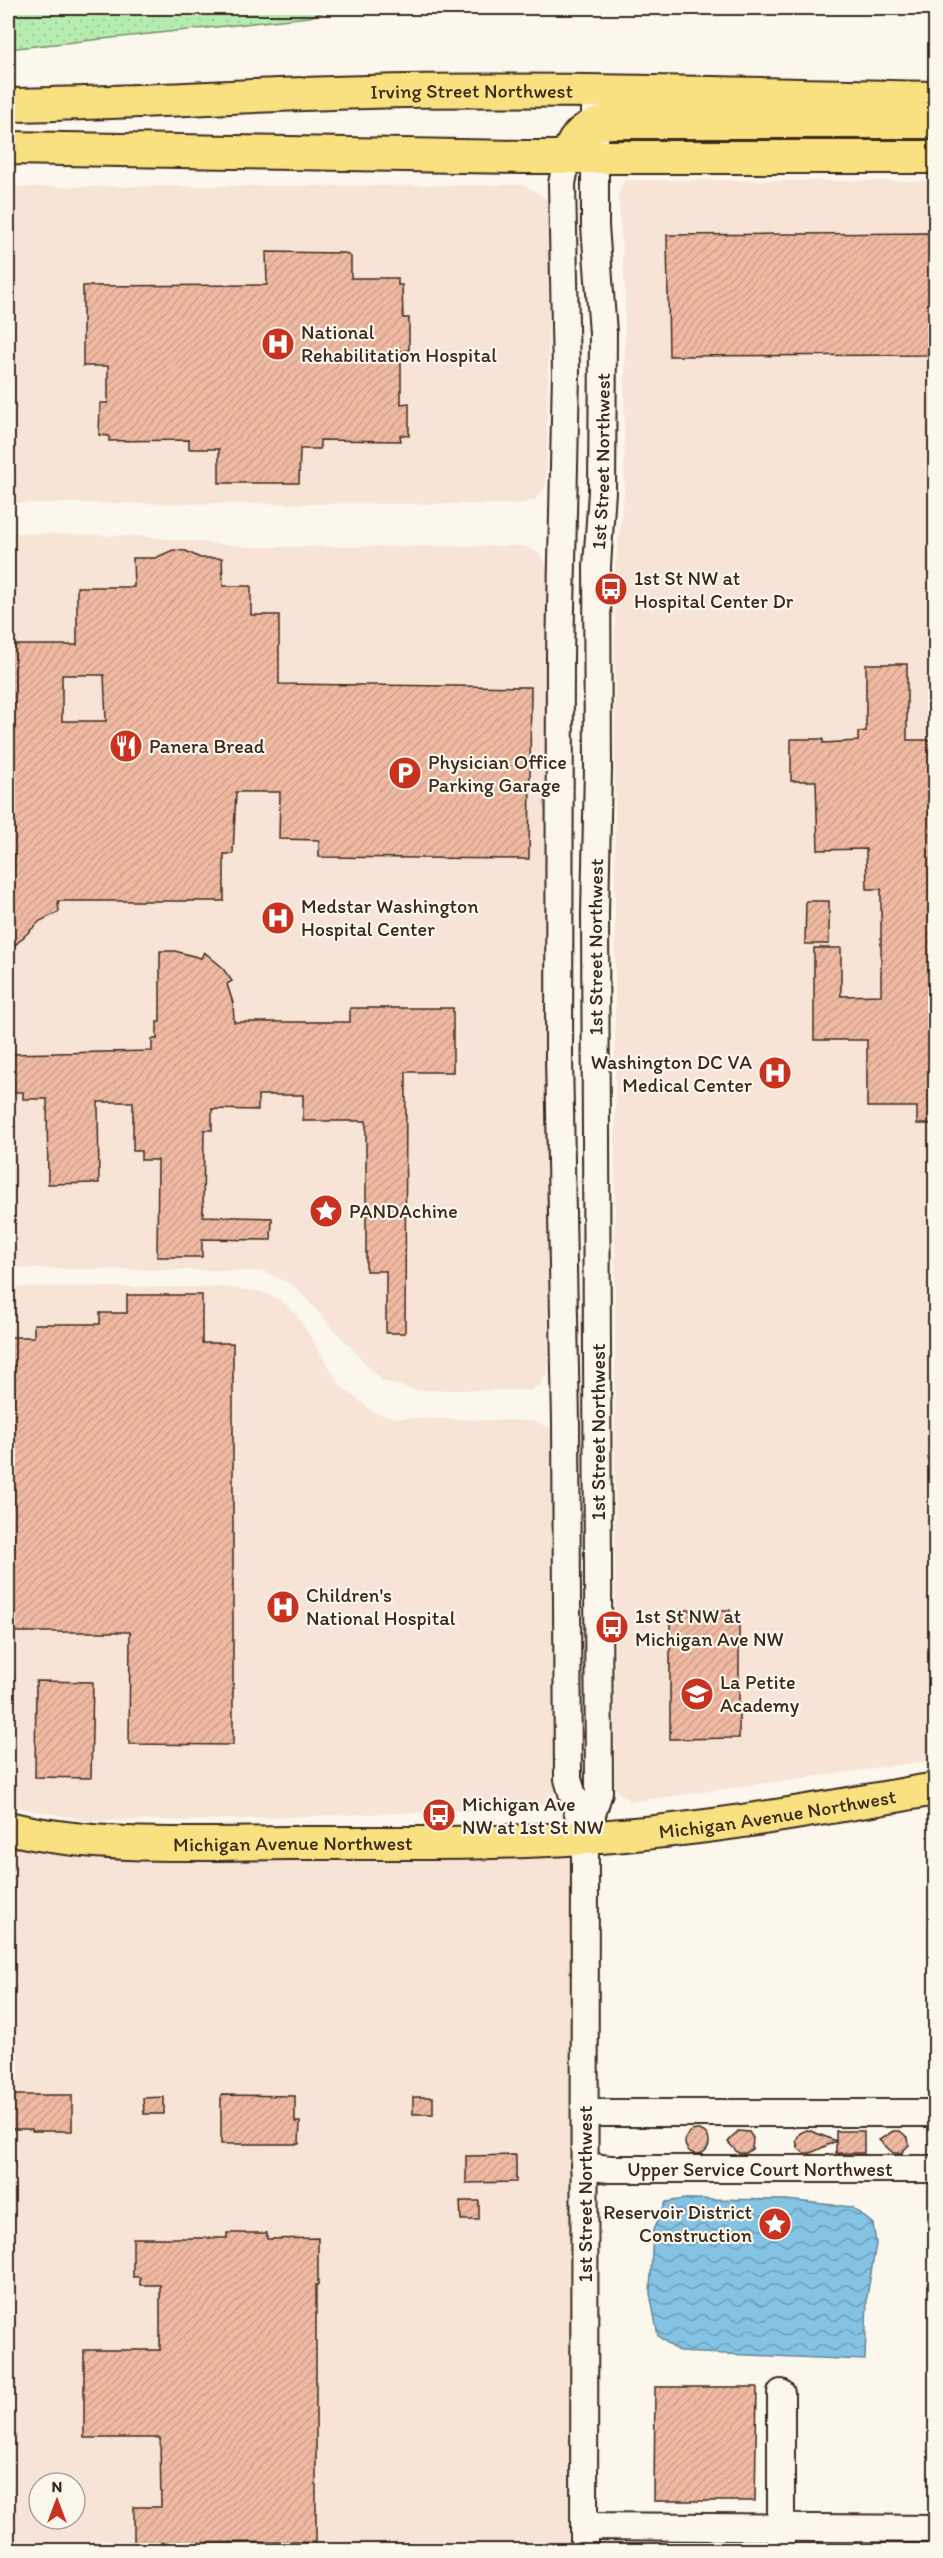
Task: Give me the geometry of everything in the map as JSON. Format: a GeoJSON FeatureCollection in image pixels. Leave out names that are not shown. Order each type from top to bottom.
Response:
{"type":"FeatureCollection","features":[{"type":"Feature","properties":{"kind":"main road","name":"Irving Street Northwest"},"geometry":{"type":"LineString","coordinates":[[8,105],[327,93],[595,90],[936,98]]}},
{"type":"Feature","properties":{"kind":"main road"},"geometry":{"type":"LineString","coordinates":[[581,158],[579,133],[595,124],[617,122],[936,122]]}},
{"type":"Feature","properties":{"kind":"main road"},"geometry":{"type":"LineString","coordinates":[[8,148],[581,158],[936,158]]}},
{"type":"Feature","properties":{"kind":"main road","name":"Michigan Avenue Northwest"},"geometry":{"type":"LineString","coordinates":[[8,1828],[77,1840],[139,1843],[392,1843],[585,1837],[634,1834],[734,1821],[936,1789]]}},
{"type":"Feature","properties":{"kind":"street"},"geometry":{"type":"LineString","coordinates":[[595,90],[595,124]]}},
{"type":"Feature","properties":{"kind":"street","name":"1st Street Northwest"},"geometry":{"type":"LineString","coordinates":[[581,158],[562,184],[566,372],[560,644],[559,1057],[566,1434],[568,1779],[585,1837],[584,2538]]}},
{"type":"Feature","properties":{"kind":"street","name":"1st Street Northwest"},"geometry":{"type":"LineString","coordinates":[[581,158],[595,226],[603,333],[602,491],[597,566],[598,768],[595,914],[599,1792],[585,1837]]}},
{"type":"Feature","properties":{"kind":"street"},"geometry":{"type":"LineString","coordinates":[[585,2113],[936,2113]]}},
{"type":"Feature","properties":{"kind":"street","name":"Upper Service Court Northwest"},"geometry":{"type":"LineString","coordinates":[[584,2166],[610,2169],[936,2169]]}},
{"type":"Feature","properties":{"kind":"street"},"geometry":{"type":"LineString","coordinates":[[781,2392],[781,2539]]}},
{"type":"Feature","properties":{"kind":"street"},"geometry":{"type":"LineString","coordinates":[[584,2538],[781,2539],[936,2529]]}},
{"type":"Feature","properties":{"kind":"shaded area","name":"Washington DC VA Medical Center"},"geometry":{"type":"Polygon","coordinates":[[[625,180],[935,181],[935,1760],[630,1802],[615,1789],[615,569],[624,490],[625,288],[618,195],[625,180]]]}},
{"type":"Feature","properties":{"kind":"shaded area","name":"National Rehabilitation Hospital"},"geometry":{"type":"Polygon","coordinates":[[[524,185],[551,201],[546,486],[535,500],[518,504],[8,503],[8,187],[524,185]]]}},
{"type":"Feature","properties":{"kind":"shaded area","name":"Medstar Washington Hospital Center"},"geometry":{"type":"Polygon","coordinates":[[[8,533],[137,536],[251,547],[524,546],[539,553],[548,567],[548,1372],[540,1385],[531,1390],[415,1390],[382,1381],[294,1286],[263,1271],[8,1268],[8,533]]]}},
{"type":"Feature","properties":{"kind":"shaded area","name":"Children's National Hospital"},"geometry":{"type":"Polygon","coordinates":[[[8,1287],[221,1287],[258,1291],[279,1299],[298,1317],[341,1386],[373,1412],[394,1418],[534,1421],[557,1431],[559,1784],[550,1801],[534,1808],[209,1820],[92,1821],[8,1806],[8,1287]]]}},
{"type":"Feature","properties":{"kind":"shaded area"},"geometry":{"type":"Polygon","coordinates":[[[8,1820],[114,1842],[585,1837],[584,2550],[8,2550],[8,1820]]]}},
{"type":"Feature","properties":{"kind":"green space"},"geometry":{"type":"Polygon","coordinates":[[[8,8],[336,8],[309,17],[8,49],[8,8]]]}},
{"type":"Feature","properties":{"kind":"water"},"geometry":{"type":"Polygon","coordinates":[[[685,2199],[786,2200],[852,2207],[873,2224],[876,2244],[867,2296],[865,2360],[679,2352],[658,2336],[650,2293],[653,2230],[666,2202],[685,2199]]]}},
{"type":"Feature","properties":{"kind":"building"},"geometry":{"type":"Polygon","coordinates":[[[936,233],[936,355],[669,356],[667,235],[936,233]]]}},
{"type":"Feature","properties":{"kind":"building"},"geometry":{"type":"Polygon","coordinates":[[[266,252],[345,253],[351,257],[351,278],[398,278],[398,285],[402,285],[403,318],[409,318],[409,350],[401,351],[401,404],[409,403],[409,436],[400,435],[401,441],[320,440],[320,449],[300,449],[299,483],[219,483],[219,449],[189,449],[189,440],[109,441],[109,436],[99,435],[100,403],[108,403],[108,366],[83,366],[83,286],[267,285],[266,252]]]}},
{"type":"Feature","properties":{"kind":"building"},"geometry":{"type":"Polygon","coordinates":[[[173,550],[186,551],[200,558],[222,558],[223,586],[251,586],[251,615],[279,615],[279,684],[531,687],[529,859],[319,857],[319,840],[279,839],[280,792],[236,792],[233,854],[224,854],[224,901],[58,901],[59,912],[40,921],[8,952],[8,645],[77,645],[77,587],[134,587],[133,558],[155,558],[173,550]],[[62,675],[62,721],[106,721],[104,675],[62,675]]]}},
{"type":"Feature","properties":{"kind":"building"},"geometry":{"type":"Polygon","coordinates":[[[866,664],[907,664],[907,740],[936,740],[936,1124],[917,1124],[917,1107],[867,1107],[867,1040],[814,1040],[814,948],[841,948],[841,996],[881,995],[881,889],[867,889],[866,849],[818,850],[816,781],[791,781],[791,739],[823,739],[823,743],[858,741],[858,732],[866,731],[866,664]]]}},
{"type":"Feature","properties":{"kind":"building"},"geometry":{"type":"Polygon","coordinates":[[[806,901],[829,901],[829,944],[805,944],[806,901]]]}},
{"type":"Feature","properties":{"kind":"building"},"geometry":{"type":"Polygon","coordinates":[[[160,951],[175,951],[201,958],[204,952],[221,966],[232,981],[227,984],[233,1003],[234,1022],[350,1022],[350,1008],[453,1008],[453,1072],[406,1072],[405,1333],[386,1333],[386,1271],[366,1271],[366,1121],[303,1121],[303,1095],[258,1095],[258,1110],[212,1109],[212,1130],[204,1130],[203,1216],[272,1218],[271,1240],[202,1239],[202,1257],[157,1257],[158,1160],[141,1160],[141,1151],[133,1151],[133,1102],[98,1102],[99,1183],[48,1184],[47,1099],[23,1099],[23,1092],[8,1092],[8,1054],[152,1051],[152,1039],[157,1039],[157,1022],[160,1022],[160,951]]]}},
{"type":"Feature","properties":{"kind":"building"},"geometry":{"type":"Polygon","coordinates":[[[127,1295],[202,1295],[202,1343],[233,1343],[233,1745],[129,1744],[130,1632],[8,1632],[8,1337],[34,1337],[34,1324],[100,1324],[100,1313],[127,1313],[127,1295]]]}},
{"type":"Feature","properties":{"kind":"building"},"geometry":{"type":"Polygon","coordinates":[[[680,1610],[730,1610],[730,1619],[739,1619],[739,1738],[670,1739],[670,1619],[680,1619],[680,1610]]]}},
{"type":"Feature","properties":{"kind":"building"},"geometry":{"type":"Polygon","coordinates":[[[36,1681],[93,1682],[91,1778],[35,1777],[36,1681]]]}},
{"type":"Feature","properties":{"kind":"building"},"geometry":{"type":"Polygon","coordinates":[[[8,2095],[72,2095],[72,2131],[8,2129],[8,2095]]]}},
{"type":"Feature","properties":{"kind":"building"},"geometry":{"type":"Polygon","coordinates":[[[221,2095],[295,2096],[295,2122],[300,2122],[299,2144],[221,2144],[221,2095]]]}},
{"type":"Feature","properties":{"kind":"building"},"geometry":{"type":"Polygon","coordinates":[[[164,2097],[164,2114],[144,2114],[143,2098],[164,2097]]]}},
{"type":"Feature","properties":{"kind":"building"},"geometry":{"type":"Polygon","coordinates":[[[413,2097],[433,2097],[433,2114],[413,2114],[413,2097]]]}},
{"type":"Feature","properties":{"kind":"building"},"geometry":{"type":"Polygon","coordinates":[[[697,2130],[705,2134],[709,2142],[705,2150],[697,2154],[689,2150],[685,2142],[689,2134],[697,2130]]]}},
{"type":"Feature","properties":{"kind":"building"},"geometry":{"type":"Polygon","coordinates":[[[807,2130],[836,2141],[811,2153],[804,2153],[798,2148],[796,2140],[800,2133],[807,2130]]]}},
{"type":"Feature","properties":{"kind":"building"},"geometry":{"type":"Polygon","coordinates":[[[738,2131],[749,2132],[753,2138],[752,2149],[746,2153],[738,2153],[728,2142],[738,2131]]]}},
{"type":"Feature","properties":{"kind":"building"},"geometry":{"type":"Polygon","coordinates":[[[836,2131],[864,2131],[864,2153],[836,2153],[836,2131]]]}},
{"type":"Feature","properties":{"kind":"building"},"geometry":{"type":"Polygon","coordinates":[[[893,2131],[900,2131],[908,2138],[909,2145],[901,2153],[893,2153],[879,2140],[893,2131]]]}},
{"type":"Feature","properties":{"kind":"building"},"geometry":{"type":"Polygon","coordinates":[[[516,2155],[516,2182],[466,2183],[466,2156],[516,2155]]]}},
{"type":"Feature","properties":{"kind":"building"},"geometry":{"type":"Polygon","coordinates":[[[460,2201],[479,2201],[479,2220],[461,2220],[460,2201]]]}},
{"type":"Feature","properties":{"kind":"building"},"geometry":{"type":"Polygon","coordinates":[[[227,2233],[267,2233],[267,2239],[318,2238],[316,2542],[161,2543],[160,2550],[134,2550],[134,2507],[161,2507],[160,2438],[84,2438],[84,2350],[160,2350],[160,2285],[140,2285],[140,2277],[133,2277],[133,2238],[227,2238],[227,2233]]]}},
{"type":"Feature","properties":{"kind":"building"},"geometry":{"type":"Polygon","coordinates":[[[655,2387],[757,2387],[755,2501],[654,2501],[655,2387]]]}},
{"type":"Feature","properties":{"kind":"place","name":"National Rehabilitation Hospital"},"geometry":{"type":"Point","coordinates":[278,344]}},
{"type":"Feature","properties":{"kind":"place","name":"1st St NW at Hospital Center Dr"},"geometry":{"type":"Point","coordinates":[611,589]}},
{"type":"Feature","properties":{"kind":"place","name":"Panera Bread"},"geometry":{"type":"Point","coordinates":[126,746]}},
{"type":"Feature","properties":{"kind":"place","name":"Physician Office Parking Garage"},"geometry":{"type":"Point","coordinates":[405,773]}},
{"type":"Feature","properties":{"kind":"place","name":"Medstar Washington Hospital Center"},"geometry":{"type":"Point","coordinates":[278,918]}},
{"type":"Feature","properties":{"kind":"place","name":"Washington DC VA Medical Center"},"geometry":{"type":"Point","coordinates":[775,1073]}},
{"type":"Feature","properties":{"kind":"place","name":"PANDAchine"},"geometry":{"type":"Point","coordinates":[326,1211]}},
{"type":"Feature","properties":{"kind":"place","name":"Children's National Hospital"},"geometry":{"type":"Point","coordinates":[283,1607]}},
{"type":"Feature","properties":{"kind":"place","name":"1st St NW at Michigan Ave NW"},"geometry":{"type":"Point","coordinates":[612,1627]}},
{"type":"Feature","properties":{"kind":"place","name":"La Petite Academy"},"geometry":{"type":"Point","coordinates":[697,1694]}},
{"type":"Feature","properties":{"kind":"place","name":"Michigan Ave NW at 1st St NW"},"geometry":{"type":"Point","coordinates":[439,1815]}},
{"type":"Feature","properties":{"kind":"place","name":"Reservoir District Construction"},"geometry":{"type":"Point","coordinates":[775,2224]}}]}
